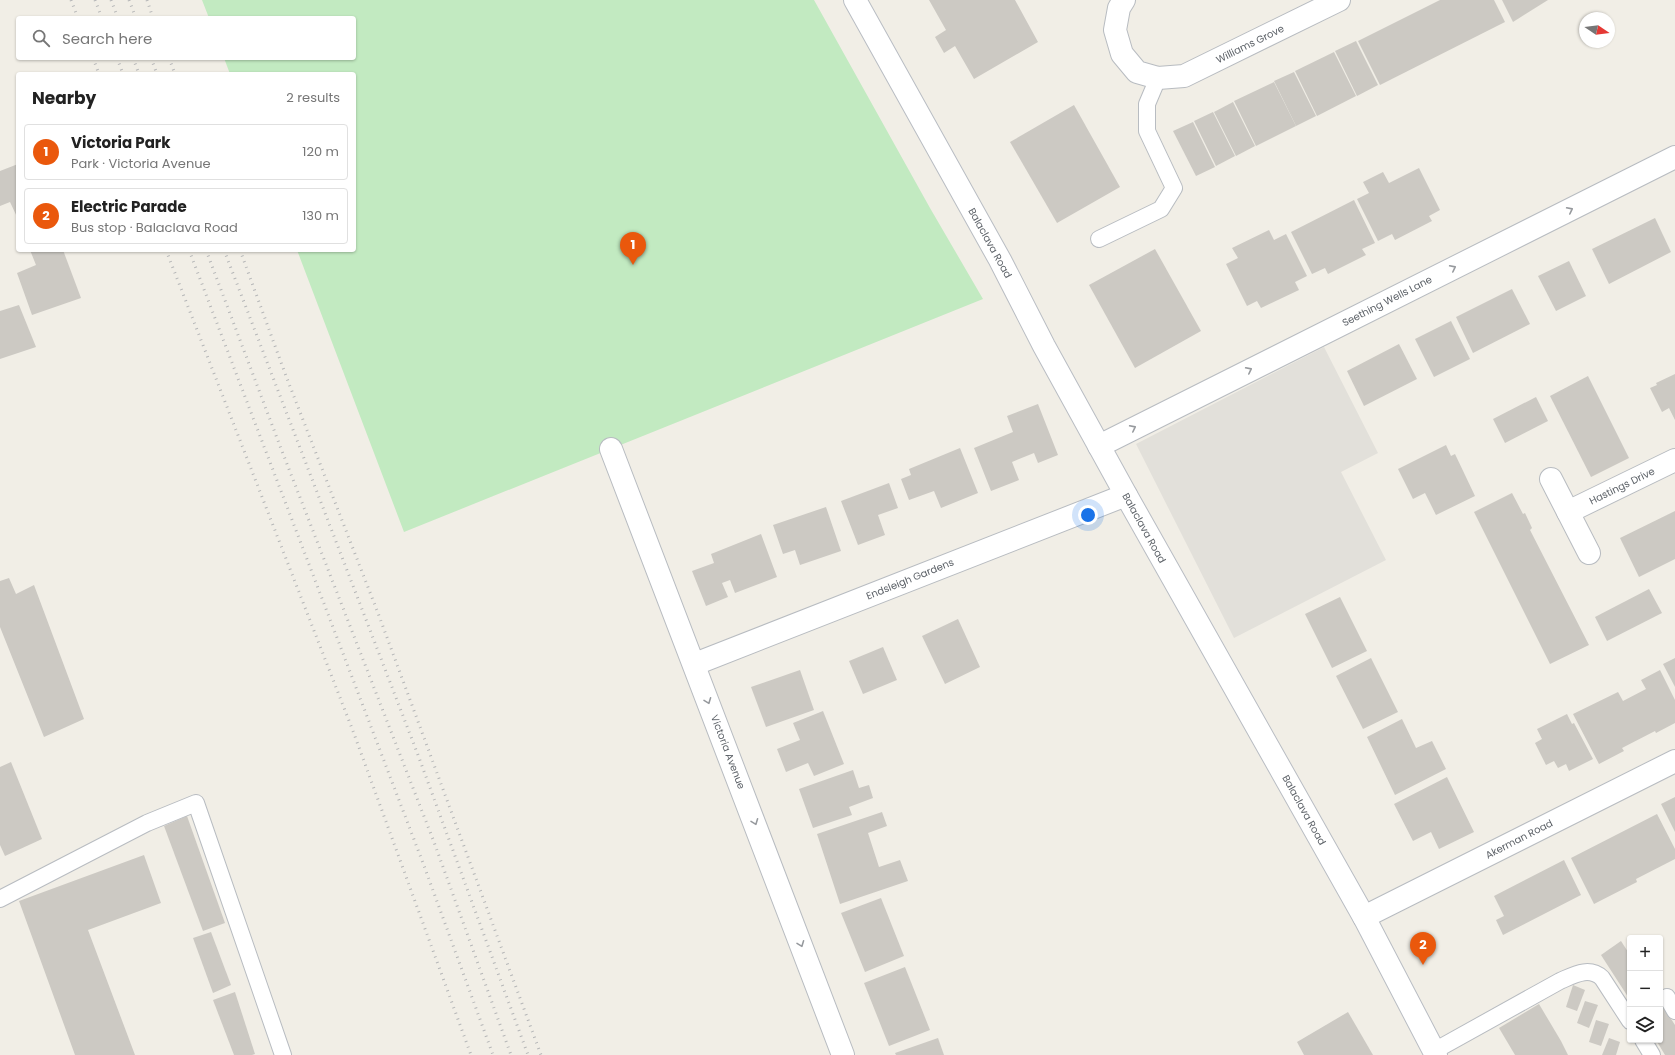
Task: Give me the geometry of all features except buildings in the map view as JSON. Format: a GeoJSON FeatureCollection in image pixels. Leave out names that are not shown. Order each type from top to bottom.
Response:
{"type":"FeatureCollection","features":[{"type":"Feature","properties":{"kind":"street","name":"Balaclava Road"},"geometry":{"type":"LineString","coordinates":[[855,0],[1000,260],[1044,346],[1126,495],[1364,917],[1435,1053]]}},
{"type":"Feature","properties":{"kind":"street","name":"Williams Grove"},"geometry":{"type":"LineString","coordinates":[[1124,0],[1119,8],[1115,30],[1122,54],[1137,72],[1158,78],[1184,76],[1339,0]]}},
{"type":"Feature","properties":{"kind":"street","name":"Seething Wells Lane"},"geometry":{"type":"LineString","coordinates":[[1099,446],[1675,157]]}},
{"type":"Feature","properties":{"kind":"street","name":"Victoria Avenue"},"geometry":{"type":"LineString","coordinates":[[611,449],[695,664],[843,1055]]}},
{"type":"Feature","properties":{"kind":"street","name":"Hastings Drive"},"geometry":{"type":"LineString","coordinates":[[1568,512],[1675,460]]}},
{"type":"Feature","properties":{"kind":"street"},"geometry":{"type":"LineString","coordinates":[[1551,479],[1589,553]]}},
{"type":"Feature","properties":{"kind":"street","name":"Endsleigh Gardens"},"geometry":{"type":"LineString","coordinates":[[695,664],[1126,495]]}},
{"type":"Feature","properties":{"kind":"street","name":"Akerman Road"},"geometry":{"type":"LineString","coordinates":[[1364,917],[1675,761]]}},
{"type":"Feature","properties":{"kind":"lane"},"geometry":{"type":"LineString","coordinates":[[1099,239],[1161,209],[1174,188],[1147,131],[1147,104],[1158,78]]}},
{"type":"Feature","properties":{"kind":"lane"},"geometry":{"type":"LineString","coordinates":[[0,899],[147,823],[196,803],[283,1055]]}},
{"type":"Feature","properties":{"kind":"lane"},"geometry":{"type":"LineString","coordinates":[[1435,1053],[1560,981],[1579,973],[1586,972],[1598,974],[1627,1016]]}},
{"type":"Feature","properties":{"kind":"lane"},"geometry":{"type":"LineString","coordinates":[[1667,997],[1675,1011]]}},
{"type":"Feature","properties":{"kind":"lane"},"geometry":{"type":"LineString","coordinates":[[1645,1043],[1652,1055]]}},
{"type":"Feature","properties":{"kind":"shaded area"},"geometry":{"type":"Polygon","coordinates":[[[1324,347],[1378,453],[1341,472],[1386,560],[1234,638],[1136,444],[1324,347]]]}},
{"type":"Feature","properties":{"kind":"green space"},"geometry":{"type":"Polygon","coordinates":[[[202,0],[814,0],[930,208],[983,299],[404,532],[298,252],[356,252],[356,72],[229,72],[225,60],[356,60],[356,16],[208,16],[202,0]]]}},
{"type":"Feature","properties":{"kind":"railway"},"geometry":{"type":"LineString","coordinates":[[71,0],[77,16]]}},
{"type":"Feature","properties":{"kind":"railway"},"geometry":{"type":"LineString","coordinates":[[95,0],[101,16]]}},
{"type":"Feature","properties":{"kind":"railway"},"geometry":{"type":"LineString","coordinates":[[111,0],[117,16]]}},
{"type":"Feature","properties":{"kind":"railway"},"geometry":{"type":"LineString","coordinates":[[129,0],[135,16]]}},
{"type":"Feature","properties":{"kind":"railway"},"geometry":{"type":"LineString","coordinates":[[147,0],[152,16]]}},
{"type":"Feature","properties":{"kind":"railway"},"geometry":{"type":"LineString","coordinates":[[94,60],[98,72]]}},
{"type":"Feature","properties":{"kind":"railway"},"geometry":{"type":"LineString","coordinates":[[118,60],[122,72]]}},
{"type":"Feature","properties":{"kind":"railway"},"geometry":{"type":"LineString","coordinates":[[134,60],[138,72]]}},
{"type":"Feature","properties":{"kind":"railway"},"geometry":{"type":"LineString","coordinates":[[152,60],[156,72]]}},
{"type":"Feature","properties":{"kind":"railway"},"geometry":{"type":"LineString","coordinates":[[170,60],[174,72]]}},
{"type":"Feature","properties":{"kind":"railway"},"geometry":{"type":"LineString","coordinates":[[167,252],[353,731],[471,1055]]}},
{"type":"Feature","properties":{"kind":"railway"},"geometry":{"type":"LineString","coordinates":[[190,252],[423,863],[493,1055]]}},
{"type":"Feature","properties":{"kind":"railway"},"geometry":{"type":"LineString","coordinates":[[207,252],[280,446],[434,842],[511,1055]]}},
{"type":"Feature","properties":{"kind":"railway"},"geometry":{"type":"LineString","coordinates":[[225,252],[418,755],[528,1055]]}},
{"type":"Feature","properties":{"kind":"railway"},"geometry":{"type":"LineString","coordinates":[[241,252],[286,376],[378,613],[541,1055]]}},
{"type":"Feature","properties":{"kind":"place","name":"Victoria Park"},"geometry":{"type":"Point","coordinates":[633,265]}},
{"type":"Feature","properties":{"kind":"place","name":"Electric Parade"},"geometry":{"type":"Point","coordinates":[1423,965]}}]}
